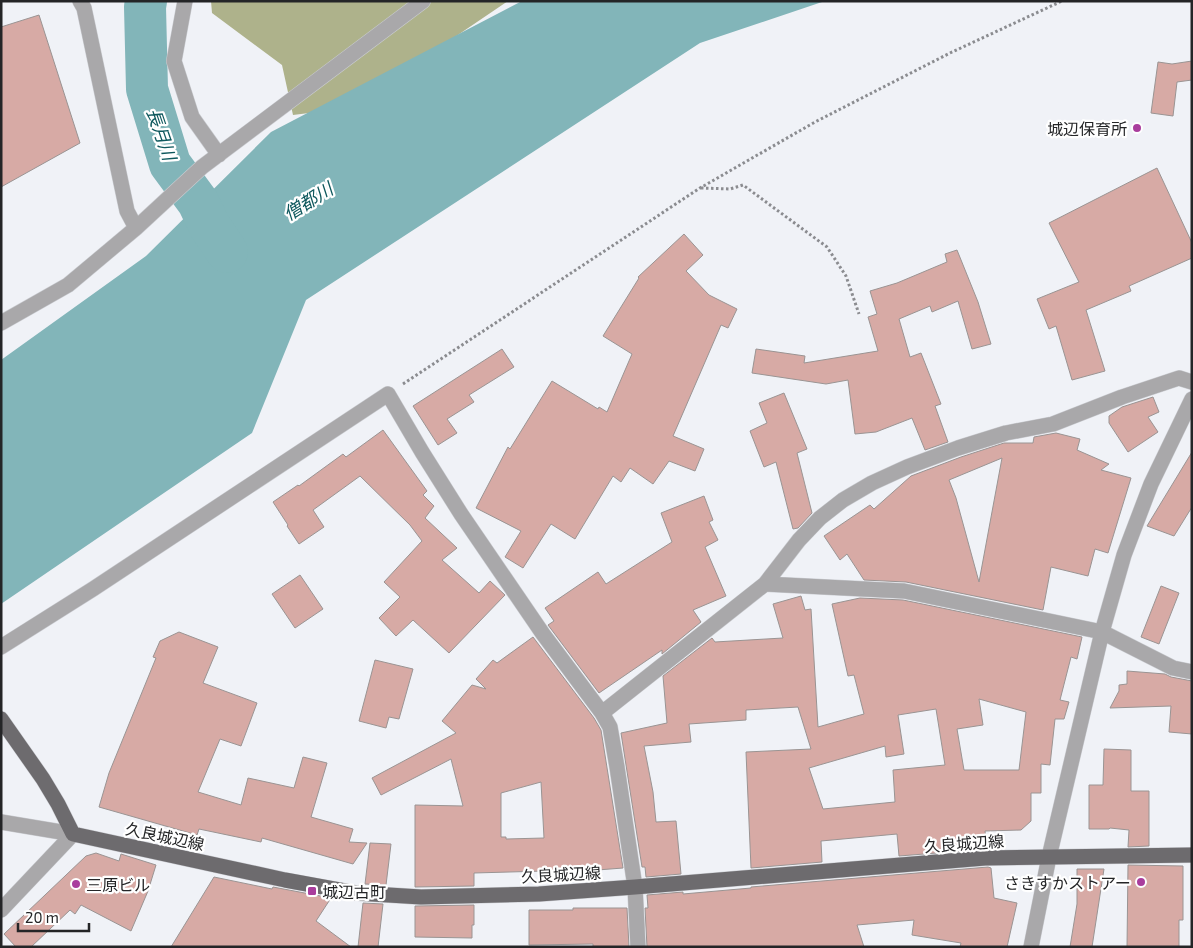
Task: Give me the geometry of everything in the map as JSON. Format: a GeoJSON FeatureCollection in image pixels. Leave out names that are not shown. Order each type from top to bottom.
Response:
{"type":"FeatureCollection","features":[{"type":"Feature","properties":{"kind":"main road"},"geometry":{"type":"LineString","coordinates":[[1,719],[48,788],[73,834]]}},
{"type":"Feature","properties":{"kind":"main road","name":"久良城辺線"},"geometry":{"type":"LineString","coordinates":[[73,834],[356,894],[421,897],[539,894],[985,858],[1192,855]]}},
{"type":"Feature","properties":{"kind":"street"},"geometry":{"type":"LineString","coordinates":[[185,1],[174,61],[192,117],[219,155]]}},
{"type":"Feature","properties":{"kind":"street"},"geometry":{"type":"LineString","coordinates":[[1,323],[68,285],[142,223],[202,167],[423,1]]}},
{"type":"Feature","properties":{"kind":"street"},"geometry":{"type":"LineString","coordinates":[[86,4],[127,211],[142,223]]}},
{"type":"Feature","properties":{"kind":"street"},"geometry":{"type":"LineString","coordinates":[[602,713],[765,584],[798,540],[820,518],[842,500],[872,483],[907,467],[958,448],[1006,433],[1053,424],[1122,397],[1179,378],[1192,382]]}},
{"type":"Feature","properties":{"kind":"street"},"geometry":{"type":"LineString","coordinates":[[1,646],[101,583],[388,394],[461,514],[543,634],[602,713],[610,727],[635,887],[638,947]]}},
{"type":"Feature","properties":{"kind":"street"},"geometry":{"type":"LineString","coordinates":[[1031,947],[1049,857],[1102,632],[1124,555],[1151,484],[1192,399]]}},
{"type":"Feature","properties":{"kind":"street"},"geometry":{"type":"LineString","coordinates":[[765,584],[904,591],[1102,632],[1173,668],[1192,672]]}},
{"type":"Feature","properties":{"kind":"street"},"geometry":{"type":"LineString","coordinates":[[1,822],[73,834]]}},
{"type":"Feature","properties":{"kind":"street"},"geometry":{"type":"LineString","coordinates":[[1,910],[73,834]]}},
{"type":"Feature","properties":{"kind":"path"},"geometry":{"type":"LineString","coordinates":[[388,394],[700,188],[824,118],[950,53],[1062,1]]}},
{"type":"Feature","properties":{"kind":"path"},"geometry":{"type":"LineString","coordinates":[[700,188],[730,189],[743,185],[826,247],[846,276],[859,314]]}},
{"type":"Feature","properties":{"kind":"green space"},"geometry":{"type":"Polygon","coordinates":[[[211,1],[508,1],[381,87],[325,111],[293,115],[282,65],[212,13],[211,1]]]}},
{"type":"Feature","properties":{"kind":"water","name":"僧都川"},"geometry":{"type":"Polygon","coordinates":[[[522,1],[825,1],[700,43],[306,300],[252,433],[1,604],[1,360],[146,256],[271,132],[522,1]]]}},
{"type":"Feature","properties":{"kind":"building"},"geometry":{"type":"Polygon","coordinates":[[[39,15],[80,143],[1,187],[1,27],[39,15]]]}},
{"type":"Feature","properties":{"kind":"building"},"geometry":{"type":"Polygon","coordinates":[[[1192,61],[1192,80],[1177,82],[1173,116],[1151,113],[1158,62],[1172,64],[1192,61]]]}},
{"type":"Feature","properties":{"kind":"building"},"geometry":{"type":"Polygon","coordinates":[[[1157,168],[1192,243],[1192,258],[1129,286],[1131,291],[1086,310],[1105,371],[1072,380],[1056,326],[1049,329],[1037,299],[1079,282],[1049,223],[1157,168]]]}},
{"type":"Feature","properties":{"kind":"building"},"geometry":{"type":"Polygon","coordinates":[[[684,234],[703,255],[686,271],[709,295],[737,309],[728,328],[721,325],[673,436],[704,449],[695,471],[669,461],[653,484],[630,468],[621,482],[613,476],[575,539],[551,524],[523,568],[505,557],[521,531],[476,508],[508,447],[510,449],[552,381],[598,409],[599,407],[607,412],[632,354],[603,336],[638,277],[684,234]]]}},
{"type":"Feature","properties":{"kind":"building"},"geometry":{"type":"Polygon","coordinates":[[[957,250],[978,302],[991,344],[972,349],[958,301],[932,312],[930,306],[899,319],[910,357],[921,353],[941,404],[935,406],[948,442],[925,450],[912,418],[876,432],[855,434],[848,380],[826,384],[752,373],[756,349],[805,356],[804,363],[878,351],[868,317],[877,314],[870,291],[897,283],[947,262],[945,254],[957,250]]]}},
{"type":"Feature","properties":{"kind":"building"},"geometry":{"type":"Polygon","coordinates":[[[502,349],[514,367],[469,395],[474,402],[447,419],[457,433],[438,445],[413,406],[502,349]]]}},
{"type":"Feature","properties":{"kind":"building"},"geometry":{"type":"Polygon","coordinates":[[[784,393],[807,449],[797,453],[812,513],[798,528],[793,529],[776,462],[764,467],[750,431],[767,423],[759,403],[784,393]]]}},
{"type":"Feature","properties":{"kind":"building"},"geometry":{"type":"Polygon","coordinates":[[[1153,397],[1159,412],[1148,417],[1158,432],[1128,452],[1109,423],[1109,416],[1122,407],[1153,397]]]}},
{"type":"Feature","properties":{"kind":"building"},"geometry":{"type":"Polygon","coordinates":[[[383,430],[427,491],[423,495],[434,506],[425,518],[457,548],[442,560],[479,593],[490,581],[505,595],[449,653],[413,620],[396,636],[379,618],[400,597],[384,582],[422,541],[410,525],[360,476],[313,510],[324,527],[299,544],[273,502],[299,486],[343,454],[346,457],[383,430]]]}},
{"type":"Feature","properties":{"kind":"building"},"geometry":{"type":"Polygon","coordinates":[[[1056,433],[1080,439],[1077,450],[1109,464],[1101,470],[1131,478],[1108,553],[1095,549],[1088,576],[1051,567],[1043,610],[906,582],[864,580],[847,554],[840,560],[824,536],[870,505],[874,509],[911,476],[1004,443],[1033,443],[1034,437],[1056,433]],[[1002,458],[949,480],[956,498],[979,582],[1002,458]]]}},
{"type":"Feature","properties":{"kind":"building"},"geometry":{"type":"Polygon","coordinates":[[[1192,452],[1192,507],[1174,536],[1147,526],[1192,452]]]}},
{"type":"Feature","properties":{"kind":"building"},"geometry":{"type":"Polygon","coordinates":[[[704,496],[713,520],[709,522],[718,540],[705,547],[726,596],[693,610],[701,622],[662,654],[662,650],[599,693],[548,625],[554,621],[545,608],[598,572],[606,584],[672,542],[661,513],[704,496]]]}},
{"type":"Feature","properties":{"kind":"building"},"geometry":{"type":"Polygon","coordinates":[[[300,575],[323,609],[295,628],[272,594],[300,575]]]}},
{"type":"Feature","properties":{"kind":"building"},"geometry":{"type":"Polygon","coordinates":[[[1161,586],[1179,593],[1159,644],[1141,637],[1161,586]]]}},
{"type":"Feature","properties":{"kind":"building"},"geometry":{"type":"Polygon","coordinates":[[[801,596],[805,610],[811,609],[818,727],[864,714],[854,675],[848,676],[832,604],[860,598],[903,600],[1082,637],[1077,659],[1071,657],[1060,700],[1069,702],[1064,719],[1055,719],[1050,765],[1041,764],[1041,793],[1031,793],[1031,821],[1021,830],[985,831],[987,849],[899,856],[897,834],[821,841],[822,862],[751,868],[746,752],[811,749],[798,707],[746,710],[746,720],[689,724],[691,742],[644,746],[653,792],[656,822],[676,821],[681,874],[646,877],[645,867],[642,867],[621,733],[667,723],[663,676],[712,638],[715,642],[783,638],[773,604],[801,596]],[[979,699],[983,725],[957,729],[964,770],[1019,770],[1026,712],[979,699]],[[936,709],[898,715],[904,754],[886,757],[885,746],[809,768],[823,809],[895,802],[893,770],[945,765],[936,709]]]}},
{"type":"Feature","properties":{"kind":"building"},"geometry":{"type":"Polygon","coordinates":[[[179,632],[218,647],[203,683],[257,703],[241,746],[220,739],[198,792],[241,805],[248,778],[294,788],[303,757],[327,763],[311,817],[353,829],[349,842],[367,843],[353,864],[262,838],[261,842],[199,829],[197,835],[99,807],[109,773],[156,658],[153,657],[160,641],[179,632]]]}},
{"type":"Feature","properties":{"kind":"building"},"geometry":{"type":"Polygon","coordinates":[[[533,637],[594,718],[601,730],[623,868],[546,874],[545,871],[474,873],[474,886],[415,887],[415,805],[463,806],[451,759],[381,795],[372,778],[456,733],[442,721],[472,685],[486,689],[476,679],[493,660],[497,663],[533,637]],[[541,782],[501,793],[501,837],[506,837],[506,839],[544,838],[541,782]]]}},
{"type":"Feature","properties":{"kind":"building"},"geometry":{"type":"Polygon","coordinates":[[[375,660],[413,669],[399,719],[389,717],[386,728],[359,721],[375,660]]]}},
{"type":"Feature","properties":{"kind":"building"},"geometry":{"type":"Polygon","coordinates":[[[1127,671],[1165,674],[1192,681],[1192,734],[1169,732],[1171,706],[1110,708],[1119,691],[1119,685],[1127,684],[1127,671]]]}},
{"type":"Feature","properties":{"kind":"building"},"geometry":{"type":"Polygon","coordinates":[[[1104,749],[1131,750],[1131,791],[1149,791],[1149,846],[1128,847],[1129,830],[1110,828],[1089,829],[1089,785],[1103,785],[1104,749]]]}},
{"type":"Feature","properties":{"kind":"building"},"geometry":{"type":"Polygon","coordinates":[[[370,843],[391,844],[386,885],[365,884],[370,843]]]}},
{"type":"Feature","properties":{"kind":"building"},"geometry":{"type":"Polygon","coordinates":[[[96,853],[119,861],[121,854],[156,865],[148,891],[131,931],[81,905],[75,914],[70,910],[31,947],[16,947],[4,934],[86,856],[96,853]]]}},
{"type":"Feature","properties":{"kind":"building"},"geometry":{"type":"Polygon","coordinates":[[[1128,865],[1183,866],[1183,920],[1179,920],[1179,947],[1127,947],[1128,865]]]}},
{"type":"Feature","properties":{"kind":"building"},"geometry":{"type":"Polygon","coordinates":[[[991,868],[994,898],[1017,903],[1007,947],[960,947],[961,943],[912,935],[914,920],[857,925],[864,947],[647,947],[645,908],[648,908],[647,895],[683,892],[683,894],[991,868]]]}},
{"type":"Feature","properties":{"kind":"building"},"geometry":{"type":"Polygon","coordinates":[[[1077,869],[1104,869],[1092,947],[1070,947],[1077,904],[1077,869]]]}},
{"type":"Feature","properties":{"kind":"building"},"geometry":{"type":"Polygon","coordinates":[[[214,877],[272,889],[273,887],[331,898],[316,921],[351,947],[171,947],[214,877]]]}},
{"type":"Feature","properties":{"kind":"building"},"geometry":{"type":"Polygon","coordinates":[[[363,903],[383,904],[378,947],[358,947],[363,903]]]}},
{"type":"Feature","properties":{"kind":"building"},"geometry":{"type":"Polygon","coordinates":[[[474,905],[472,938],[415,937],[415,906],[474,905]]]}},
{"type":"Feature","properties":{"kind":"building"},"geometry":{"type":"Polygon","coordinates":[[[573,908],[627,908],[629,947],[593,947],[593,944],[529,945],[529,910],[573,910],[573,908]]]}},
{"type":"Feature","properties":{"kind":"waterway","name":"長月川"},"geometry":{"type":"LineString","coordinates":[[146,1],[147,89],[170,164],[198,202],[209,225],[227,252]]}},
{"type":"Feature","properties":{"kind":"place","name":"城辺保育所"},"geometry":{"type":"Point","coordinates":[1137,128]}},
{"type":"Feature","properties":{"kind":"place","name":"さきすかストアー"},"geometry":{"type":"Point","coordinates":[1141,882]}},
{"type":"Feature","properties":{"kind":"place","name":"三原ビル"},"geometry":{"type":"Point","coordinates":[76,884]}},
{"type":"Feature","properties":{"kind":"place","name":"城辺古町"},"geometry":{"type":"Point","coordinates":[312,891]}}]}
